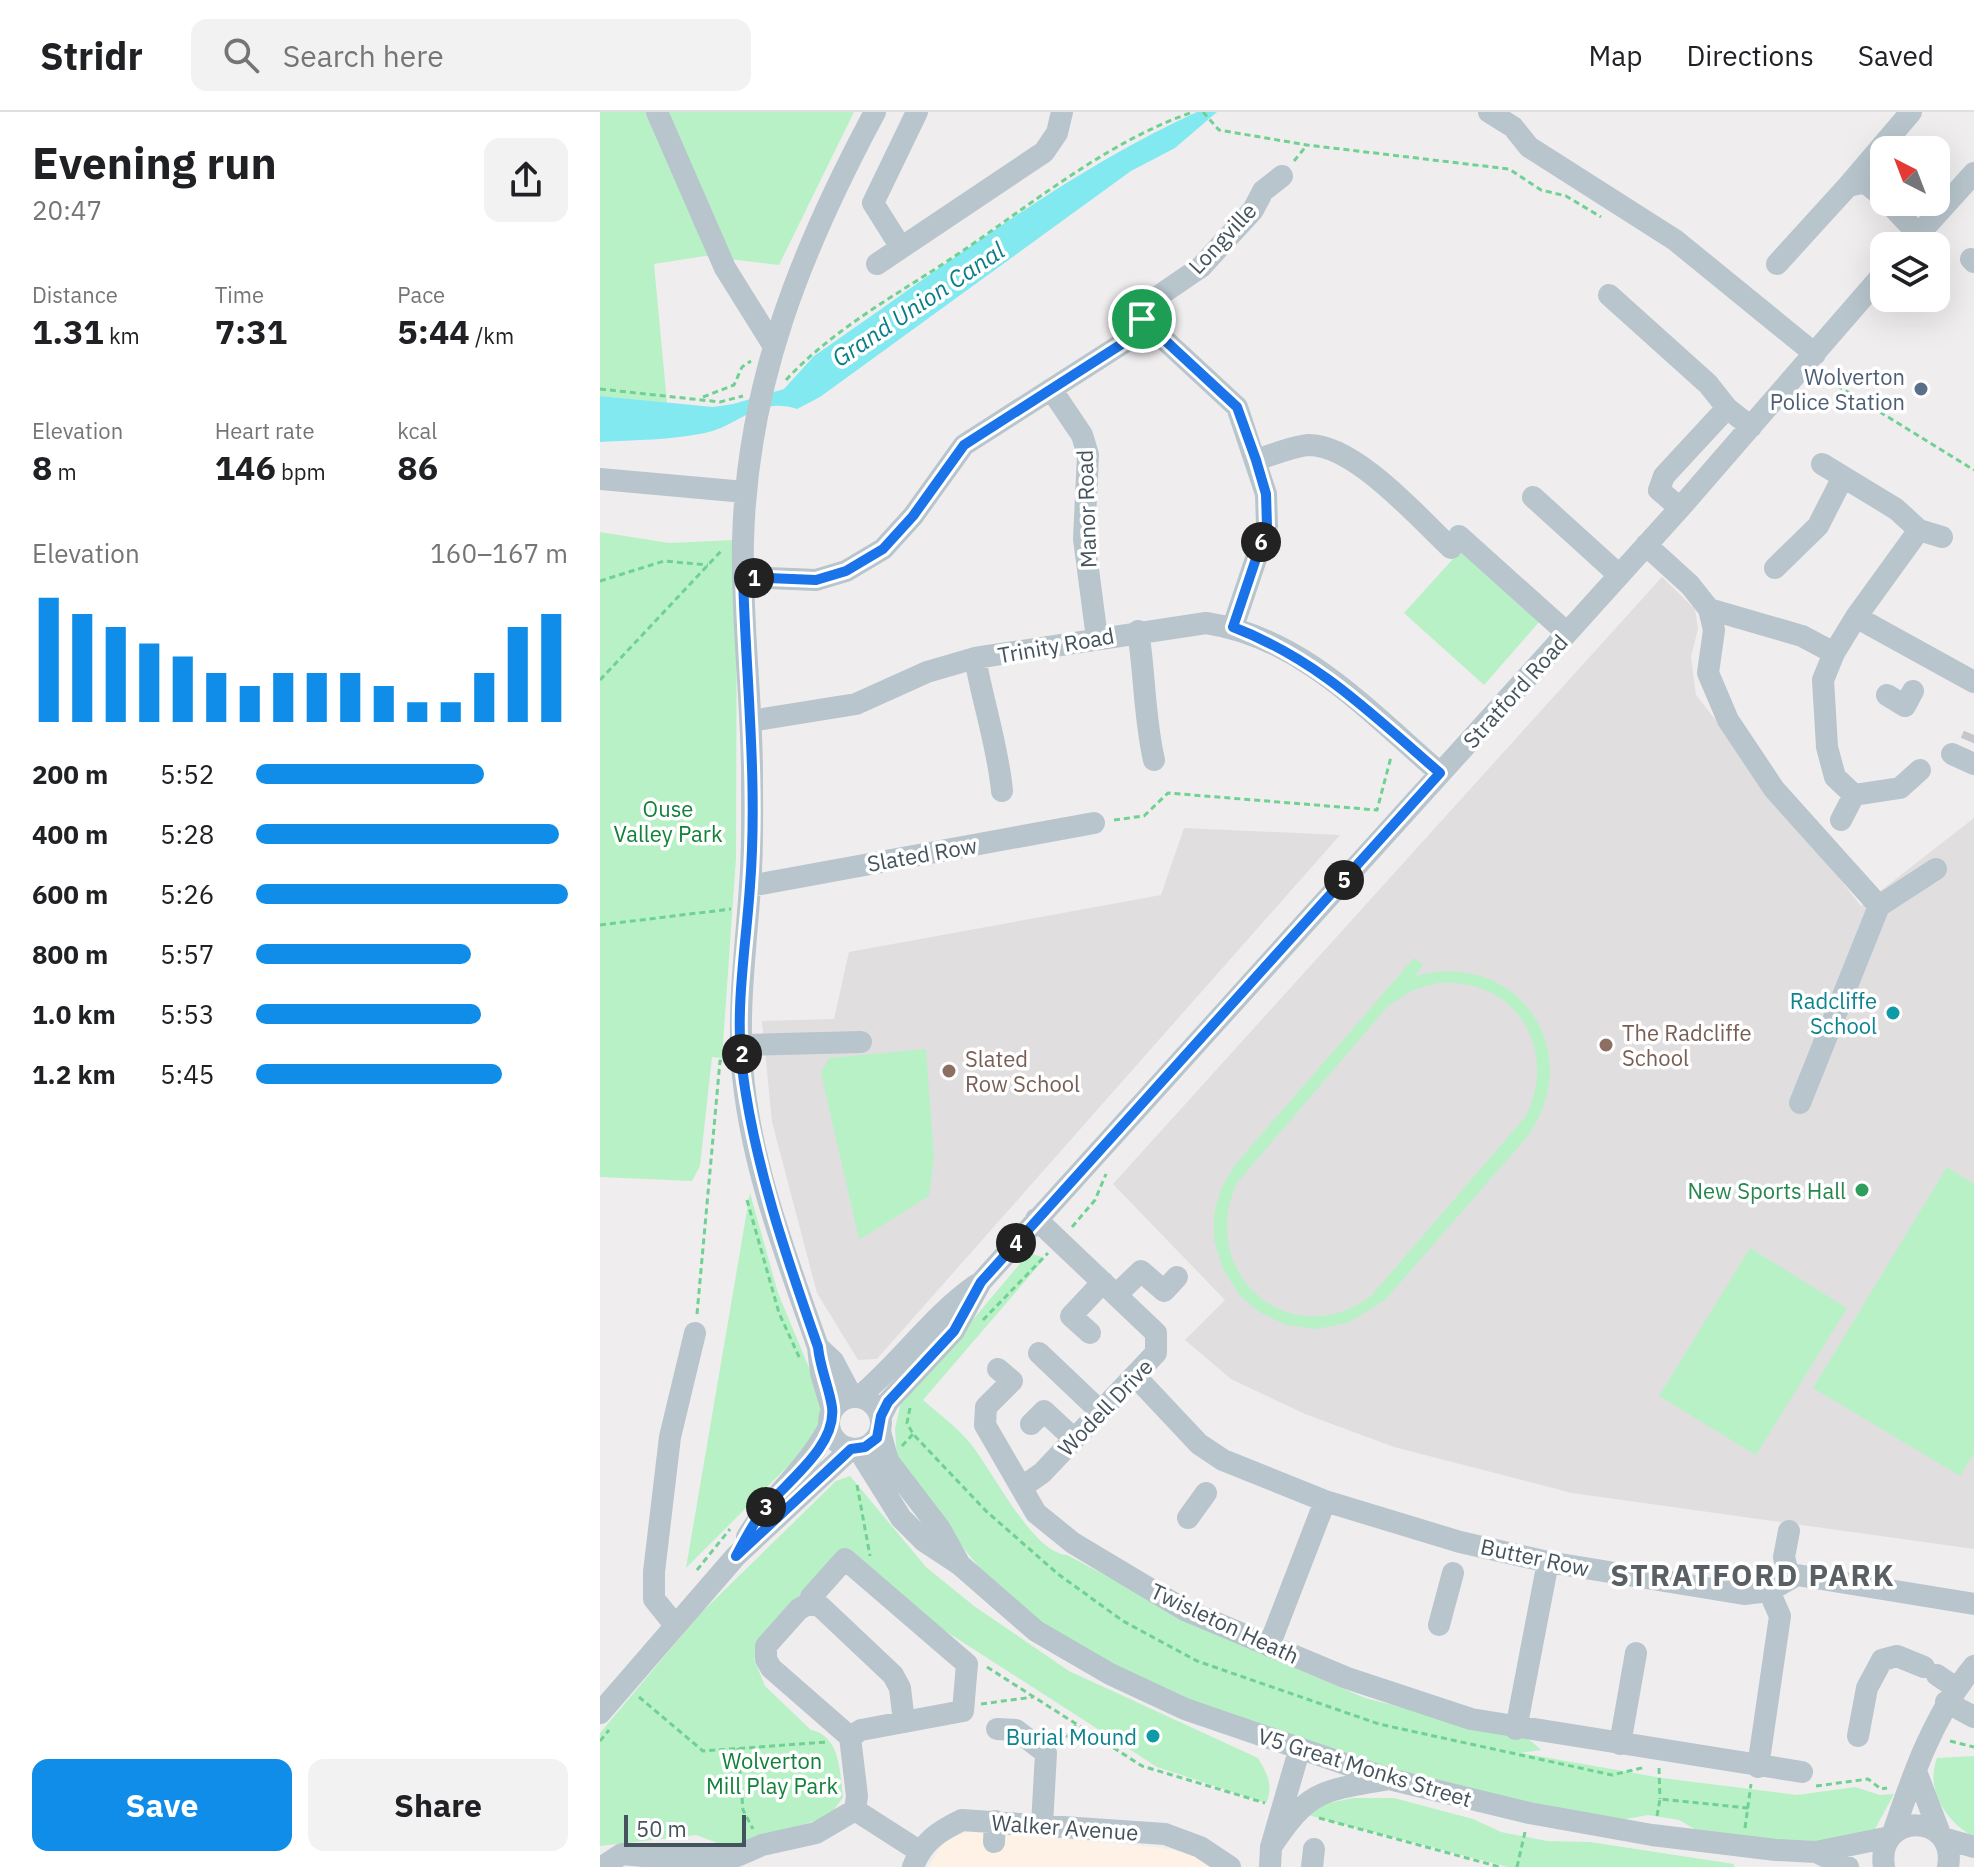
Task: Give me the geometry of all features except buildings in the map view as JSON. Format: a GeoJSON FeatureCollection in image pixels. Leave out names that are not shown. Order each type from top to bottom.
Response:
{"type":"FeatureCollection","features":[{"type":"Feature","properties":{"kind":"street"},"geometry":{"type":"LineString","coordinates":[[657,112],[725,268],[770,355]]}},
{"type":"Feature","properties":{"kind":"street"},"geometry":{"type":"LineString","coordinates":[[826,1354],[821,1373],[837,1442],[854,1449],[871,1444],[880,1424],[873,1403],[856,1397],[826,1354],[761,1172],[732,1061],[749,896],[751,721],[743,542],[750,438],[770,355],[799,269],[875,112]]}},
{"type":"Feature","properties":{"kind":"street"},"geometry":{"type":"LineString","coordinates":[[900,246],[873,203],[917,112]]}},
{"type":"Feature","properties":{"kind":"street"},"geometry":{"type":"LineString","coordinates":[[877,264],[1044,152],[1057,133],[1062,112]]}},
{"type":"Feature","properties":{"kind":"street"},"geometry":{"type":"LineString","coordinates":[[1489,112],[1513,127],[1529,147],[1675,240],[1818,364]]}},
{"type":"Feature","properties":{"kind":"street"},"geometry":{"type":"LineString","coordinates":[[1777,264],[1911,112]]}},
{"type":"Feature","properties":{"kind":"street","name":"Longville"},"geometry":{"type":"LineString","coordinates":[[743,577],[816,580],[846,571],[883,549],[913,516],[964,445],[1128,340],[1157,297],[1201,267],[1253,210],[1263,191],[1282,176]]}},
{"type":"Feature","properties":{"kind":"street"},"geometry":{"type":"LineString","coordinates":[[1921,232],[1973,177]]}},
{"type":"Feature","properties":{"kind":"street"},"geometry":{"type":"LineString","coordinates":[[1848,186],[1865,182],[1870,186]]}},
{"type":"Feature","properties":{"kind":"street","name":"Stratford Road"},"geometry":{"type":"LineString","coordinates":[[880,1424],[888,1402],[954,1331],[981,1282],[1036,1219],[1751,427],[1818,364],[1870,292]]}},
{"type":"Feature","properties":{"kind":"street"},"geometry":{"type":"LineString","coordinates":[[1609,295],[1708,384],[1727,408],[1751,427]]}},
{"type":"Feature","properties":{"kind":"street"},"geometry":{"type":"LineString","coordinates":[[1142,319],[1237,407],[1256,460],[1266,494],[1267,526],[1233,627]]}},
{"type":"Feature","properties":{"kind":"street","name":"Manor Road"},"geometry":{"type":"LineString","coordinates":[[1051,389],[1082,435],[1088,455],[1084,539],[1097,638]]}},
{"type":"Feature","properties":{"kind":"street"},"geometry":{"type":"LineString","coordinates":[[1680,508],[1659,490],[1658,483],[1727,408]]}},
{"type":"Feature","properties":{"kind":"street"},"geometry":{"type":"LineString","coordinates":[[1256,460],[1308,445],[1335,449],[1567,633]]}},
{"type":"Feature","properties":{"kind":"street"},"geometry":{"type":"LineString","coordinates":[[1822,464],[1896,509],[1919,530],[1942,537]]}},
{"type":"Feature","properties":{"kind":"street"},"geometry":{"type":"LineString","coordinates":[[1775,568],[1818,526],[1843,477]]}},
{"type":"Feature","properties":{"kind":"street"},"geometry":{"type":"LineString","coordinates":[[600,479],[745,492]]}},
{"type":"Feature","properties":{"kind":"street"},"geometry":{"type":"LineString","coordinates":[[1533,497],[1619,575]]}},
{"type":"Feature","properties":{"kind":"street"},"geometry":{"type":"LineString","coordinates":[[1854,795],[1835,777],[1827,747],[1823,680],[1834,653],[1856,617],[1919,530]]}},
{"type":"Feature","properties":{"kind":"street"},"geometry":{"type":"LineString","coordinates":[[1646,545],[1690,585],[1709,609],[1714,630],[1708,673],[1728,720],[1774,789],[1879,906]]}},
{"type":"Feature","properties":{"kind":"street"},"geometry":{"type":"LineString","coordinates":[[1709,609],[1802,636],[1834,653]]}},
{"type":"Feature","properties":{"kind":"street"},"geometry":{"type":"LineString","coordinates":[[1856,617],[1922,675],[1974,682]]}},
{"type":"Feature","properties":{"kind":"street","name":"Trinity Road"},"geometry":{"type":"LineString","coordinates":[[751,721],[856,704],[927,672],[975,658],[1206,623],[1233,627],[1272,642],[1327,675],[1440,773]]}},
{"type":"Feature","properties":{"kind":"street","name":"Trinity Road"},"geometry":{"type":"LineString","coordinates":[[1138,631],[1145,673],[1146,726],[1154,760]]}},
{"type":"Feature","properties":{"kind":"street","name":"Trinity Road"},"geometry":{"type":"LineString","coordinates":[[975,658],[991,742],[999,759],[1002,791]]}},
{"type":"Feature","properties":{"kind":"street"},"geometry":{"type":"LineString","coordinates":[[1887,695],[1905,706],[1922,675]]}},
{"type":"Feature","properties":{"kind":"street"},"geometry":{"type":"LineString","coordinates":[[1854,795],[1900,788],[1920,770]]}},
{"type":"Feature","properties":{"kind":"street"},"geometry":{"type":"LineString","coordinates":[[1841,820],[1854,795]]}},
{"type":"Feature","properties":{"kind":"street","name":"Slated Row"},"geometry":{"type":"LineString","coordinates":[[749,896],[1094,823]]}},
{"type":"Feature","properties":{"kind":"street"},"geometry":{"type":"LineString","coordinates":[[1800,1103],[1879,906],[1936,869]]}},
{"type":"Feature","properties":{"kind":"street"},"geometry":{"type":"LineString","coordinates":[[732,1061],[861,1042]]}},
{"type":"Feature","properties":{"kind":"street","name":"Wodell Drive"},"geometry":{"type":"LineString","coordinates":[[1022,1487],[1042,1473],[1156,1353],[1156,1333],[1036,1219]]}},
{"type":"Feature","properties":{"kind":"street"},"geometry":{"type":"LineString","coordinates":[[1090,1333],[1065,1310],[1141,1271],[1164,1291],[1177,1277]]}},
{"type":"Feature","properties":{"kind":"street","name":"Stratford Road"},"geometry":{"type":"LineString","coordinates":[[856,1397],[879,1381],[954,1301],[981,1282]]}},
{"type":"Feature","properties":{"kind":"street"},"geometry":{"type":"LineString","coordinates":[[675,1625],[654,1599],[654,1572],[670,1437],[695,1333]]}},
{"type":"Feature","properties":{"kind":"street"},"geometry":{"type":"LineString","coordinates":[[1039,1353],[1100,1411]]}},
{"type":"Feature","properties":{"kind":"street"},"geometry":{"type":"LineString","coordinates":[[826,1354],[857,1379],[879,1381]]}},
{"type":"Feature","properties":{"kind":"street","name":"Twisleton Heath"},"geometry":{"type":"LineString","coordinates":[[998,1369],[1012,1381],[986,1407],[989,1436],[1036,1513],[1073,1543],[1185,1610],[1269,1646],[1457,1715],[1516,1729],[1620,1744],[1755,1772],[1805,1779]]}},
{"type":"Feature","properties":{"kind":"street","name":"Butter Row"},"geometry":{"type":"LineString","coordinates":[[1135,1376],[1199,1444],[1223,1460],[1457,1559],[1548,1562],[1744,1594],[1769,1591]]}},
{"type":"Feature","properties":{"kind":"street"},"geometry":{"type":"LineString","coordinates":[[605,1722],[675,1625],[736,1556],[759,1516],[818,1449],[831,1419],[856,1397]]}},
{"type":"Feature","properties":{"kind":"street"},"geometry":{"type":"LineString","coordinates":[[1031,1424],[1044,1411],[1074,1439]]}},
{"type":"Feature","properties":{"kind":"street","name":"V5 Great Monks Street"},"geometry":{"type":"LineString","coordinates":[[880,1424],[888,1461],[940,1529],[959,1564]]}},
{"type":"Feature","properties":{"kind":"street"},"geometry":{"type":"LineString","coordinates":[[736,1556],[856,1480],[854,1449]]}},
{"type":"Feature","properties":{"kind":"street","name":"V5 Great Monks Street"},"geometry":{"type":"LineString","coordinates":[[854,1449],[856,1480],[924,1541],[959,1564],[1036,1631],[1110,1674],[1185,1709],[1299,1751],[1389,1779],[1529,1813],[1652,1835],[1816,1852],[1892,1835],[1911,1825],[1922,1825],[1941,1836]]}},
{"type":"Feature","properties":{"kind":"street"},"geometry":{"type":"LineString","coordinates":[[1189,1519],[1223,1460]]}},
{"type":"Feature","properties":{"kind":"street"},"geometry":{"type":"LineString","coordinates":[[1269,1646],[1325,1501]]}},
{"type":"Feature","properties":{"kind":"street"},"geometry":{"type":"LineString","coordinates":[[1789,1531],[1784,1557],[1789,1577]]}},
{"type":"Feature","properties":{"kind":"street"},"geometry":{"type":"LineString","coordinates":[[850,1737],[861,1730],[963,1711],[967,1664],[845,1559],[810,1603],[799,1609],[766,1646],[766,1659],[771,1668],[850,1737],[857,1796],[855,1810]]}},
{"type":"Feature","properties":{"kind":"street"},"geometry":{"type":"LineString","coordinates":[[1439,1625],[1457,1559]]}},
{"type":"Feature","properties":{"kind":"street"},"geometry":{"type":"LineString","coordinates":[[1516,1729],[1548,1562]]}},
{"type":"Feature","properties":{"kind":"street"},"geometry":{"type":"LineString","coordinates":[[1755,1772],[1780,1616],[1769,1591],[1797,1575],[1974,1604]]}},
{"type":"Feature","properties":{"kind":"street"},"geometry":{"type":"LineString","coordinates":[[810,1603],[821,1607],[893,1675],[900,1688],[904,1722]]}},
{"type":"Feature","properties":{"kind":"street"},"geometry":{"type":"LineString","coordinates":[[1620,1744],[1636,1653]]}},
{"type":"Feature","properties":{"kind":"street"},"geometry":{"type":"LineString","coordinates":[[1858,1736],[1867,1688],[1882,1660],[1897,1656],[1941,1683],[1974,1717]]}},
{"type":"Feature","properties":{"kind":"street"},"geometry":{"type":"LineString","coordinates":[[1941,1683],[1974,1666]]}},
{"type":"Feature","properties":{"kind":"street"},"geometry":{"type":"LineString","coordinates":[[1884,1867],[1883,1855],[1917,1774],[1941,1683]]}},
{"type":"Feature","properties":{"kind":"street"},"geometry":{"type":"LineString","coordinates":[[997,1729],[1016,1730],[1046,1753],[1042,1825]]}},
{"type":"Feature","properties":{"kind":"street"},"geometry":{"type":"LineString","coordinates":[[1271,1857],[1288,1810],[1299,1751]]}},
{"type":"Feature","properties":{"kind":"street"},"geometry":{"type":"LineString","coordinates":[[1917,1774],[1949,1855],[1948,1867]]}},
{"type":"Feature","properties":{"kind":"street"},"geometry":{"type":"LineString","coordinates":[[1288,1810],[1324,1791],[1389,1779]]}},
{"type":"Feature","properties":{"kind":"street"},"geometry":{"type":"LineString","coordinates":[[602,1867],[622,1854],[737,1862],[762,1845],[816,1833],[855,1810]]}},
{"type":"Feature","properties":{"kind":"street"},"geometry":{"type":"LineString","coordinates":[[855,1810],[916,1859]]}},
{"type":"Feature","properties":{"kind":"street","name":"Walker Avenue"},"geometry":{"type":"LineString","coordinates":[[916,1859],[939,1831],[962,1820],[994,1831],[1042,1825],[1165,1834],[1200,1847],[1230,1867]]}},
{"type":"Feature","properties":{"kind":"street"},"geometry":{"type":"LineString","coordinates":[[1941,1836],[1974,1847]]}},
{"type":"Feature","properties":{"kind":"street","name":"V5 Great Monks Street"},"geometry":{"type":"LineString","coordinates":[[1816,1852],[1848,1867]]}},
{"type":"Feature","properties":{"kind":"path"},"geometry":{"type":"LineString","coordinates":[[781,385],[824,344],[1060,185],[1132,139],[1193,112]]}},
{"type":"Feature","properties":{"kind":"path"},"geometry":{"type":"LineString","coordinates":[[1203,112],[1219,130],[1307,145],[1509,169],[1541,190],[1566,196],[1605,220]]}},
{"type":"Feature","properties":{"kind":"path"},"geometry":{"type":"LineString","coordinates":[[699,398],[734,385],[742,367],[770,355]]}},
{"type":"Feature","properties":{"kind":"path"},"geometry":{"type":"LineString","coordinates":[[1818,364],[1974,470]]}},
{"type":"Feature","properties":{"kind":"path"},"geometry":{"type":"LineString","coordinates":[[600,389],[720,402],[754,393]]}},
{"type":"Feature","properties":{"kind":"path"},"geometry":{"type":"LineString","coordinates":[[600,680],[729,543],[743,542]]}},
{"type":"Feature","properties":{"kind":"path"},"geometry":{"type":"LineString","coordinates":[[600,581],[664,561],[708,565]]}},
{"type":"Feature","properties":{"kind":"path"},"geometry":{"type":"LineString","coordinates":[[1094,823],[1144,816],[1168,793],[1377,810],[1397,736]]}},
{"type":"Feature","properties":{"kind":"path"},"geometry":{"type":"LineString","coordinates":[[600,925],[749,896]]}},
{"type":"Feature","properties":{"kind":"path"},"geometry":{"type":"LineString","coordinates":[[695,1333],[732,1061]]}},
{"type":"Feature","properties":{"kind":"path"},"geometry":{"type":"LineString","coordinates":[[976,1328],[1095,1200],[1111,1162]]}},
{"type":"Feature","properties":{"kind":"path"},"geometry":{"type":"LineString","coordinates":[[747,1197],[779,1313],[801,1363]]}},
{"type":"Feature","properties":{"kind":"path"},"geometry":{"type":"LineString","coordinates":[[910,1405],[907,1423],[913,1434],[986,1511],[1058,1574],[1123,1621],[1197,1661],[1379,1724],[1612,1775],[1659,1764],[1660,1799],[1652,1835]]}},
{"type":"Feature","properties":{"kind":"path"},"geometry":{"type":"LineString","coordinates":[[888,1461],[913,1434]]}},
{"type":"Feature","properties":{"kind":"path"},"geometry":{"type":"LineString","coordinates":[[856,1480],[871,1565]]}},
{"type":"Feature","properties":{"kind":"path"},"geometry":{"type":"LineString","coordinates":[[690,1579],[736,1522]]}},
{"type":"Feature","properties":{"kind":"path"},"geometry":{"type":"LineString","coordinates":[[976,1660],[1158,1774],[1500,1867]]}},
{"type":"Feature","properties":{"kind":"path"},"geometry":{"type":"LineString","coordinates":[[637,1695],[703,1751],[833,1742],[850,1737]]}},
{"type":"Feature","properties":{"kind":"path"},"geometry":{"type":"LineString","coordinates":[[963,1711],[968,1706],[1035,1697]]}},
{"type":"Feature","properties":{"kind":"path"},"geometry":{"type":"LineString","coordinates":[[600,1741],[605,1722]]}},
{"type":"Feature","properties":{"kind":"path"},"geometry":{"type":"LineString","coordinates":[[1062,1745],[1077,1722]]}},
{"type":"Feature","properties":{"kind":"path"},"geometry":{"type":"LineString","coordinates":[[1930,1733],[1974,1747]]}},
{"type":"Feature","properties":{"kind":"path"},"geometry":{"type":"LineString","coordinates":[[738,1748],[743,1810],[762,1845]]}},
{"type":"Feature","properties":{"kind":"path"},"geometry":{"type":"LineString","coordinates":[[1744,1836],[1755,1772]]}},
{"type":"Feature","properties":{"kind":"path"},"geometry":{"type":"LineString","coordinates":[[1805,1779],[1835,1785],[1847,1779],[1868,1779],[1881,1789],[1894,1787]]}},
{"type":"Feature","properties":{"kind":"path"},"geometry":{"type":"LineString","coordinates":[[1660,1799],[1748,1808]]}},
{"type":"Feature","properties":{"kind":"path"},"geometry":{"type":"LineString","coordinates":[[1517,1867],[1529,1813]]}},
{"type":"Feature","properties":{"kind":"shaded area","name":"The Radcliffe School"},"geometry":{"type":"Polygon","coordinates":[[[1662,577],[1695,609],[1698,629],[1691,657],[1696,695],[1861,906],[1974,818],[1974,1549],[1572,1493],[1394,1447],[1305,1414],[1231,1379],[1185,1340],[1225,1300],[1113,1184],[1662,577]]]}},
{"type":"Feature","properties":{"kind":"shaded area","name":"Slated Row School"},"geometry":{"type":"Polygon","coordinates":[[[1184,828],[1340,835],[877,1359],[858,1360],[817,1293],[772,1122],[762,1021],[834,1019],[849,952],[1161,895],[1184,828]]]}},
{"type":"Feature","properties":{"kind":"shaded area"},"geometry":{"type":"Polygon","coordinates":[[[969,1831],[1155,1847],[1191,1853],[1213,1867],[928,1867],[944,1842],[969,1831]]]}},
{"type":"Feature","properties":{"kind":"green space"},"geometry":{"type":"Polygon","coordinates":[[[600,112],[854,112],[779,265],[705,256],[654,264],[667,403],[600,396],[600,112]]]}},
{"type":"Feature","properties":{"kind":"green space","name":"Ouse Valley Park"},"geometry":{"type":"Polygon","coordinates":[[[600,532],[669,543],[735,540],[737,547],[736,858],[722,1058],[712,1057],[700,1166],[692,1181],[600,1177],[600,532]]]}},
{"type":"Feature","properties":{"kind":"green space"},"geometry":{"type":"Polygon","coordinates":[[[1461,550],[1540,621],[1484,685],[1404,613],[1461,550]]]}},
{"type":"Feature","properties":{"kind":"green space"},"geometry":{"type":"Polygon","coordinates":[[[1414,958],[1423,965],[1415,976],[1451,971],[1484,977],[1511,992],[1532,1013],[1545,1040],[1550,1071],[1545,1103],[1528,1136],[1385,1300],[1348,1323],[1316,1329],[1286,1325],[1261,1313],[1240,1296],[1223,1269],[1214,1240],[1214,1214],[1221,1189],[1234,1166],[1414,958]],[[1438,983],[1413,990],[1388,1006],[1237,1183],[1228,1216],[1229,1247],[1240,1274],[1258,1296],[1282,1310],[1310,1316],[1340,1312],[1371,1296],[1526,1116],[1535,1091],[1537,1066],[1533,1042],[1523,1022],[1508,1005],[1489,992],[1465,984],[1438,983]]]}},
{"type":"Feature","properties":{"kind":"green space"},"geometry":{"type":"Polygon","coordinates":[[[926,1049],[934,1158],[929,1196],[859,1240],[821,1073],[829,1058],[926,1049]]]}},
{"type":"Feature","properties":{"kind":"green space"},"geometry":{"type":"Polygon","coordinates":[[[1947,1167],[1974,1184],[1974,1453],[1960,1476],[1813,1388],[1947,1167]]]}},
{"type":"Feature","properties":{"kind":"green space"},"geometry":{"type":"Polygon","coordinates":[[[750,1193],[778,1293],[822,1399],[818,1436],[686,1568],[750,1193]]]}},
{"type":"Feature","properties":{"kind":"green space"},"geometry":{"type":"Polygon","coordinates":[[[1750,1248],[1847,1308],[1756,1455],[1659,1396],[1750,1248]]]}},
{"type":"Feature","properties":{"kind":"green space"},"geometry":{"type":"Polygon","coordinates":[[[1029,1253],[1045,1258],[923,1400],[970,1443],[1027,1526],[1054,1551],[1211,1631],[1365,1698],[1530,1740],[1541,1750],[1521,1753],[1662,1778],[1797,1795],[1855,1787],[1880,1795],[1894,1794],[1875,1829],[1818,1847],[1712,1839],[1679,1820],[1648,1815],[1605,1823],[1482,1799],[1158,1691],[1057,1636],[1000,1593],[943,1523],[897,1457],[895,1429],[900,1406],[1029,1253]]]}},
{"type":"Feature","properties":{"kind":"green space","name":"Wolverton Mill Play Park"},"geometry":{"type":"Polygon","coordinates":[[[850,1476],[926,1567],[974,1606],[1069,1671],[1258,1758],[1269,1785],[1266,1803],[1157,1767],[939,1627],[852,1551],[754,1659],[765,1686],[834,1748],[843,1797],[830,1816],[731,1848],[696,1835],[600,1846],[600,1733],[700,1614],[836,1481],[850,1476]]]}},
{"type":"Feature","properties":{"kind":"green space"},"geometry":{"type":"Polygon","coordinates":[[[1974,1756],[1974,1837],[1955,1823],[1940,1804],[1934,1770],[1937,1758],[1974,1756]]]}},
{"type":"Feature","properties":{"kind":"green space"},"geometry":{"type":"Polygon","coordinates":[[[1353,1798],[1394,1798],[1473,1819],[1501,1832],[1547,1841],[1590,1842],[1734,1864],[1734,1867],[1508,1867],[1308,1815],[1325,1804],[1353,1798]]]}},
{"type":"Feature","properties":{"kind":"water","name":"Grand Union Canal"},"geometry":{"type":"Polygon","coordinates":[[[1197,112],[1217,112],[1175,148],[1131,171],[820,397],[797,409],[771,406],[759,409],[705,433],[600,442],[600,396],[713,407],[784,389],[814,356],[1001,226],[1098,164],[1197,112]]]}},
{"type":"Feature","properties":{"kind":"tunnel"},"geometry":{"type":"LineString","coordinates":[[1971,742],[1974,735]]}},
{"type":"Feature","properties":{"kind":"place","name":"Wolverton Police Station"},"geometry":{"type":"Point","coordinates":[1921,389]}},
{"type":"Feature","properties":{"kind":"place","name":"Radcliffe School"},"geometry":{"type":"Point","coordinates":[1893,1013]}},
{"type":"Feature","properties":{"kind":"place","name":"The Radcliffe School"},"geometry":{"type":"Point","coordinates":[1606,1045]}},
{"type":"Feature","properties":{"kind":"place","name":"Slated Row School"},"geometry":{"type":"Point","coordinates":[949,1071]}},
{"type":"Feature","properties":{"kind":"place","name":"New Sports Hall"},"geometry":{"type":"Point","coordinates":[1862,1190]}},
{"type":"Feature","properties":{"kind":"place","name":"Burial Mound"},"geometry":{"type":"Point","coordinates":[1153,1736]}},
{"type":"Feature","properties":{"kind":"district","name":"STRATFORD PARK"},"geometry":{"type":"Point","coordinates":[1753,1574]}},
{"type":"Feature","properties":{"kind":"route"},"geometry":{"type":"LineString","coordinates":[[1142,319],[1237,407],[1256,460],[1266,494],[1267,526],[1233,627],[1272,642],[1327,675],[1440,773],[981,1282],[954,1331],[888,1402],[881,1416],[882,1424],[877,1438],[865,1447],[851,1449],[736,1556],[759,1516],[818,1449],[829,1427],[832,1410],[821,1373],[818,1347],[761,1172],[742,1066],[742,954],[750,886],[752,774],[743,577],[816,580],[846,571],[883,549],[913,516],[964,445],[1128,340],[1142,319]]}}]}
